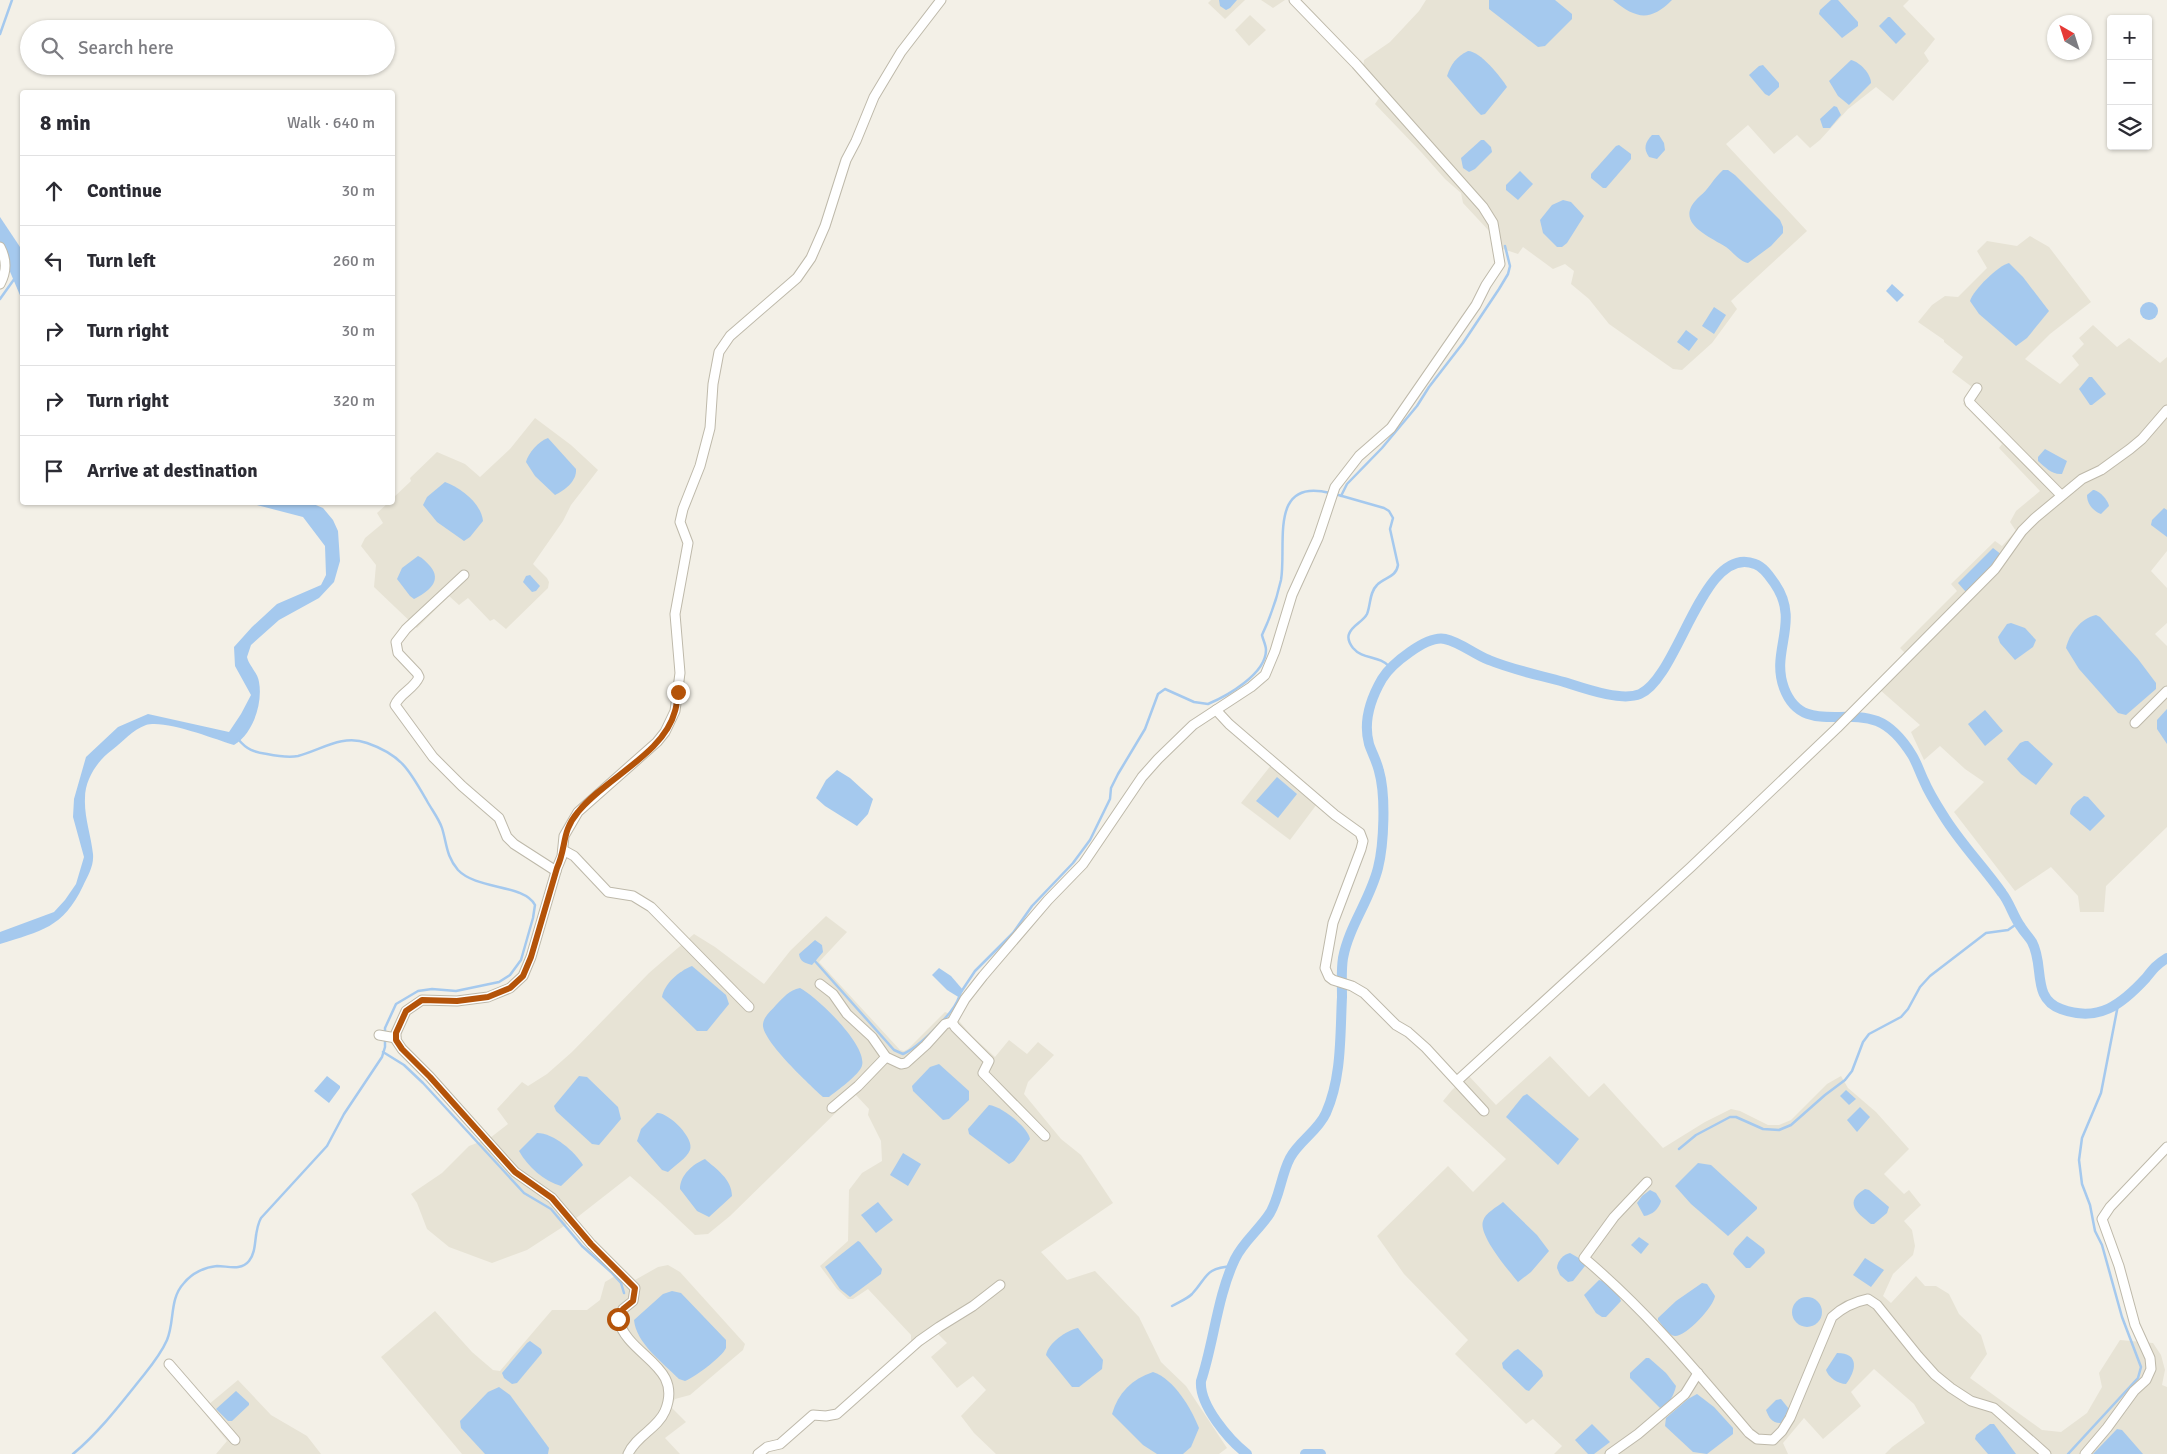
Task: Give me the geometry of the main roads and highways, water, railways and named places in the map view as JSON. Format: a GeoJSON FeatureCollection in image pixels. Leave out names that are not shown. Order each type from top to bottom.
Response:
{"type":"FeatureCollection","features":[{"type":"Feature","properties":{"kind":"water"},"geometry":{"type":"Polygon","coordinates":[[[1219,0],[1237,0],[1226,10],[1220,6],[1219,0]]]}},
{"type":"Feature","properties":{"kind":"water"},"geometry":{"type":"Polygon","coordinates":[[[1489,0],[1555,0],[1572,14],[1572,19],[1545,46],[1538,47],[1489,9],[1489,0]]]}},
{"type":"Feature","properties":{"kind":"water"},"geometry":{"type":"Polygon","coordinates":[[[1613,0],[1672,0],[1657,12],[1643,15],[1629,11],[1613,0]]]}},
{"type":"Feature","properties":{"kind":"water"},"geometry":{"type":"Polygon","coordinates":[[[1831,0],[1838,0],[1858,22],[1858,26],[1842,38],[1819,14],[1820,10],[1831,0]]]}},
{"type":"Feature","properties":{"kind":"water"},"geometry":{"type":"Polygon","coordinates":[[[1888,17],[1906,34],[1896,44],[1879,26],[1888,17]]]}},
{"type":"Feature","properties":{"kind":"water"},"geometry":{"type":"Polygon","coordinates":[[[1468,51],[1473,52],[1484,60],[1507,87],[1485,114],[1481,115],[1447,76],[1454,61],[1468,51]]]}},
{"type":"Feature","properties":{"kind":"water"},"geometry":{"type":"Polygon","coordinates":[[[1851,60],[1858,63],[1864,69],[1871,83],[1849,105],[1838,96],[1829,81],[1851,60]]]}},
{"type":"Feature","properties":{"kind":"water"},"geometry":{"type":"Polygon","coordinates":[[[1763,65],[1779,83],[1779,87],[1769,96],[1765,94],[1749,75],[1759,66],[1763,65]]]}},
{"type":"Feature","properties":{"kind":"water"},"geometry":{"type":"Polygon","coordinates":[[[1834,106],[1837,107],[1841,115],[1830,128],[1823,128],[1820,119],[1834,106]]]}},
{"type":"Feature","properties":{"kind":"water"},"geometry":{"type":"Polygon","coordinates":[[[1652,135],[1659,135],[1664,143],[1665,150],[1657,159],[1649,157],[1645,148],[1652,135]]]}},
{"type":"Feature","properties":{"kind":"water"},"geometry":{"type":"Polygon","coordinates":[[[1481,140],[1484,140],[1491,147],[1492,152],[1475,169],[1469,172],[1463,168],[1461,158],[1481,140]]]}},
{"type":"Feature","properties":{"kind":"water"},"geometry":{"type":"Polygon","coordinates":[[[1619,145],[1631,154],[1631,159],[1606,188],[1603,188],[1591,178],[1591,174],[1619,145]]]}},
{"type":"Feature","properties":{"kind":"water"},"geometry":{"type":"Polygon","coordinates":[[[1723,170],[1728,170],[1735,175],[1780,220],[1783,227],[1783,233],[1771,246],[1748,263],[1702,232],[1695,226],[1689,213],[1692,205],[1723,170]]]}},
{"type":"Feature","properties":{"kind":"water"},"geometry":{"type":"Polygon","coordinates":[[[1520,171],[1533,184],[1518,200],[1506,190],[1506,185],[1520,171]]]}},
{"type":"Feature","properties":{"kind":"water"},"geometry":{"type":"Polygon","coordinates":[[[1563,200],[1571,202],[1584,216],[1567,243],[1562,247],[1557,247],[1543,233],[1540,220],[1552,205],[1563,200]]]}},
{"type":"Feature","properties":{"kind":"water"},"geometry":{"type":"Polygon","coordinates":[[[0,217],[20,247],[20,295],[0,248],[0,217]]]}},
{"type":"Feature","properties":{"kind":"water"},"geometry":{"type":"Polygon","coordinates":[[[2009,263],[2023,277],[2049,311],[2027,338],[2016,346],[1979,314],[1970,301],[1987,279],[1999,268],[2009,263]]]}},
{"type":"Feature","properties":{"kind":"water"},"geometry":{"type":"Polygon","coordinates":[[[1892,284],[1904,295],[1897,302],[1886,291],[1892,284]]]}},
{"type":"Feature","properties":{"kind":"water"},"geometry":{"type":"Polygon","coordinates":[[[2145,302],[2153,302],[2158,307],[2156,318],[2145,320],[2140,315],[2140,307],[2145,302]]]}},
{"type":"Feature","properties":{"kind":"water"},"geometry":{"type":"Polygon","coordinates":[[[1714,307],[1726,315],[1714,334],[1702,326],[1714,307]]]}},
{"type":"Feature","properties":{"kind":"water"},"geometry":{"type":"Polygon","coordinates":[[[1686,330],[1698,339],[1689,351],[1677,342],[1686,330]]]}},
{"type":"Feature","properties":{"kind":"water"},"geometry":{"type":"Polygon","coordinates":[[[2089,377],[2092,377],[2106,394],[2092,405],[2090,405],[2079,389],[2089,377]]]}},
{"type":"Feature","properties":{"kind":"water"},"geometry":{"type":"Polygon","coordinates":[[[548,438],[576,469],[575,477],[572,481],[566,488],[555,495],[535,476],[526,462],[534,448],[548,438]]]}},
{"type":"Feature","properties":{"kind":"water"},"geometry":{"type":"Polygon","coordinates":[[[2045,449],[2067,461],[2062,474],[2052,472],[2038,461],[2038,457],[2045,449]]]}},
{"type":"Feature","properties":{"kind":"water"},"geometry":{"type":"Polygon","coordinates":[[[445,482],[469,497],[481,514],[483,521],[470,537],[464,541],[437,522],[423,505],[427,497],[445,482]]]}},
{"type":"Feature","properties":{"kind":"water"},"geometry":{"type":"Polygon","coordinates":[[[2093,490],[2105,498],[2109,506],[2101,514],[2093,509],[2088,501],[2087,495],[2093,490]]]}},
{"type":"Feature","properties":{"kind":"water"},"geometry":{"type":"Polygon","coordinates":[[[257,505],[316,505],[323,508],[333,520],[338,531],[340,561],[334,582],[319,598],[279,620],[251,645],[247,657],[258,679],[260,690],[258,708],[251,726],[241,740],[234,745],[177,727],[154,724],[146,725],[132,733],[107,754],[93,771],[87,784],[85,805],[93,858],[92,866],[83,886],[67,911],[49,926],[0,944],[0,932],[54,912],[76,884],[84,857],[73,817],[74,799],[86,757],[118,727],[148,714],[229,732],[251,695],[235,666],[234,647],[277,604],[321,585],[326,575],[325,546],[303,517],[257,505]]]}},
{"type":"Feature","properties":{"kind":"water"},"geometry":{"type":"Polygon","coordinates":[[[2164,508],[2167,510],[2167,537],[2151,525],[2152,520],[2164,508]]]}},
{"type":"Feature","properties":{"kind":"water"},"geometry":{"type":"Polygon","coordinates":[[[1993,548],[2002,555],[1966,592],[1958,583],[1993,548]]]}},
{"type":"Feature","properties":{"kind":"water"},"geometry":{"type":"Polygon","coordinates":[[[418,556],[430,566],[435,576],[432,586],[414,599],[397,579],[402,568],[418,556]]]}},
{"type":"Feature","properties":{"kind":"water"},"geometry":{"type":"Polygon","coordinates":[[[530,575],[540,586],[536,591],[532,592],[523,582],[526,576],[530,575]]]}},
{"type":"Feature","properties":{"kind":"water"},"geometry":{"type":"Polygon","coordinates":[[[2096,615],[2100,617],[2138,659],[2156,683],[2156,689],[2126,715],[2118,713],[2079,669],[2066,648],[2076,627],[2085,619],[2096,615]]]}},
{"type":"Feature","properties":{"kind":"water"},"geometry":{"type":"Polygon","coordinates":[[[2011,623],[2025,628],[2036,640],[2033,647],[2015,660],[2000,643],[1998,637],[2007,624],[2011,623]]]}},
{"type":"Feature","properties":{"kind":"water"},"geometry":{"type":"Polygon","coordinates":[[[2167,709],[2167,744],[2157,729],[2157,720],[2167,709]]]}},
{"type":"Feature","properties":{"kind":"water"},"geometry":{"type":"Polygon","coordinates":[[[1985,710],[2003,731],[1985,746],[1968,724],[1985,710]]]}},
{"type":"Feature","properties":{"kind":"water"},"geometry":{"type":"Polygon","coordinates":[[[2028,741],[2053,764],[2036,785],[2021,774],[2007,759],[2020,743],[2028,741]]]}},
{"type":"Feature","properties":{"kind":"water"},"geometry":{"type":"Polygon","coordinates":[[[837,770],[850,778],[873,799],[868,814],[857,826],[825,806],[816,798],[826,780],[837,770]]]}},
{"type":"Feature","properties":{"kind":"water"},"geometry":{"type":"Polygon","coordinates":[[[1277,777],[1297,794],[1278,818],[1256,801],[1277,777]]]}},
{"type":"Feature","properties":{"kind":"water"},"geometry":{"type":"Polygon","coordinates":[[[2084,796],[2088,797],[2105,816],[2090,831],[2070,814],[2073,806],[2084,796]]]}},
{"type":"Feature","properties":{"kind":"water"},"geometry":{"type":"Polygon","coordinates":[[[815,940],[822,945],[823,952],[812,965],[805,963],[799,954],[815,940]]]}},
{"type":"Feature","properties":{"kind":"water"},"geometry":{"type":"Polygon","coordinates":[[[692,966],[726,995],[729,1004],[707,1031],[697,1031],[662,997],[666,987],[673,979],[682,971],[692,966]]]}},
{"type":"Feature","properties":{"kind":"water"},"geometry":{"type":"Polygon","coordinates":[[[939,968],[951,976],[963,990],[960,998],[947,990],[932,975],[939,968]]]}},
{"type":"Feature","properties":{"kind":"water"},"geometry":{"type":"Polygon","coordinates":[[[800,988],[818,1001],[841,1024],[851,1036],[862,1059],[859,1072],[829,1097],[823,1097],[798,1073],[778,1051],[764,1031],[763,1024],[768,1014],[787,994],[800,988]]]}},
{"type":"Feature","properties":{"kind":"water"},"geometry":{"type":"Polygon","coordinates":[[[939,1064],[969,1091],[969,1100],[949,1119],[943,1120],[913,1091],[912,1086],[930,1067],[939,1064]]]}},
{"type":"Feature","properties":{"kind":"water"},"geometry":{"type":"Polygon","coordinates":[[[327,1076],[340,1086],[329,1103],[314,1091],[327,1076]]]}},
{"type":"Feature","properties":{"kind":"water"},"geometry":{"type":"Polygon","coordinates":[[[579,1076],[587,1077],[618,1107],[621,1119],[599,1145],[592,1144],[556,1111],[554,1106],[579,1076]]]}},
{"type":"Feature","properties":{"kind":"water"},"geometry":{"type":"Polygon","coordinates":[[[1846,1090],[1856,1099],[1849,1105],[1840,1096],[1846,1090]]]}},
{"type":"Feature","properties":{"kind":"water"},"geometry":{"type":"Polygon","coordinates":[[[1527,1094],[1579,1139],[1558,1165],[1506,1117],[1523,1096],[1527,1094]]]}},
{"type":"Feature","properties":{"kind":"water"},"geometry":{"type":"Polygon","coordinates":[[[989,1105],[1000,1109],[1013,1118],[1024,1129],[1030,1139],[1014,1161],[1009,1164],[969,1134],[968,1129],[989,1105]]]}},
{"type":"Feature","properties":{"kind":"water"},"geometry":{"type":"Polygon","coordinates":[[[1860,1107],[1870,1117],[1857,1132],[1847,1120],[1860,1107]]]}},
{"type":"Feature","properties":{"kind":"water"},"geometry":{"type":"Polygon","coordinates":[[[657,1113],[674,1121],[685,1133],[690,1145],[690,1150],[686,1156],[668,1172],[662,1170],[637,1141],[641,1129],[657,1113]]]}},
{"type":"Feature","properties":{"kind":"water"},"geometry":{"type":"Polygon","coordinates":[[[537,1133],[550,1136],[563,1144],[583,1165],[561,1186],[537,1173],[519,1151],[537,1133]]]}},
{"type":"Feature","properties":{"kind":"water"},"geometry":{"type":"Polygon","coordinates":[[[903,1153],[921,1164],[908,1186],[890,1175],[903,1153]]]}},
{"type":"Feature","properties":{"kind":"water"},"geometry":{"type":"Polygon","coordinates":[[[705,1159],[726,1179],[732,1196],[709,1217],[697,1211],[680,1189],[682,1179],[688,1171],[705,1159]]]}},
{"type":"Feature","properties":{"kind":"water"},"geometry":{"type":"Polygon","coordinates":[[[1698,1163],[1711,1165],[1757,1207],[1728,1236],[1691,1204],[1675,1186],[1698,1163]]]}},
{"type":"Feature","properties":{"kind":"water"},"geometry":{"type":"Polygon","coordinates":[[[1865,1189],[1869,1190],[1889,1207],[1887,1213],[1874,1224],[1866,1220],[1854,1207],[1855,1198],[1865,1189]]]}},
{"type":"Feature","properties":{"kind":"water"},"geometry":{"type":"Polygon","coordinates":[[[1650,1190],[1656,1193],[1661,1201],[1655,1211],[1644,1216],[1637,1203],[1650,1190]]]}},
{"type":"Feature","properties":{"kind":"water"},"geometry":{"type":"Polygon","coordinates":[[[878,1202],[893,1220],[876,1233],[861,1215],[878,1202]]]}},
{"type":"Feature","properties":{"kind":"water"},"geometry":{"type":"Polygon","coordinates":[[[1503,1202],[1537,1235],[1549,1251],[1531,1272],[1518,1282],[1495,1253],[1485,1235],[1483,1227],[1486,1215],[1503,1202]]]}},
{"type":"Feature","properties":{"kind":"water"},"geometry":{"type":"Polygon","coordinates":[[[1747,1236],[1764,1249],[1765,1253],[1750,1268],[1746,1268],[1733,1254],[1747,1236]]]}},
{"type":"Feature","properties":{"kind":"water"},"geometry":{"type":"Polygon","coordinates":[[[1639,1237],[1649,1244],[1641,1254],[1631,1245],[1639,1237]]]}},
{"type":"Feature","properties":{"kind":"water"},"geometry":{"type":"Polygon","coordinates":[[[858,1241],[882,1269],[881,1274],[850,1297],[840,1289],[825,1267],[858,1241]]]}},
{"type":"Feature","properties":{"kind":"water"},"geometry":{"type":"Polygon","coordinates":[[[1570,1253],[1584,1261],[1585,1266],[1573,1281],[1568,1282],[1560,1275],[1557,1268],[1561,1258],[1570,1253]]]}},
{"type":"Feature","properties":{"kind":"water"},"geometry":{"type":"Polygon","coordinates":[[[1865,1258],[1884,1270],[1871,1287],[1853,1275],[1865,1258]]]}},
{"type":"Feature","properties":{"kind":"water"},"geometry":{"type":"Polygon","coordinates":[[[1599,1280],[1613,1288],[1621,1301],[1606,1317],[1596,1313],[1584,1295],[1599,1280]]]}},
{"type":"Feature","properties":{"kind":"water"},"geometry":{"type":"Polygon","coordinates":[[[1702,1283],[1707,1284],[1715,1296],[1713,1301],[1693,1326],[1680,1335],[1673,1336],[1666,1330],[1658,1318],[1676,1301],[1702,1283]]]}},
{"type":"Feature","properties":{"kind":"water"},"geometry":{"type":"Polygon","coordinates":[[[672,1291],[681,1293],[726,1340],[726,1348],[714,1362],[685,1381],[679,1379],[645,1345],[634,1320],[663,1294],[672,1291]]]}},
{"type":"Feature","properties":{"kind":"water"},"geometry":{"type":"Polygon","coordinates":[[[1807,1297],[1813,1298],[1821,1306],[1821,1318],[1813,1326],[1807,1327],[1801,1326],[1793,1318],[1792,1312],[1793,1306],[1801,1298],[1807,1297]]]}},
{"type":"Feature","properties":{"kind":"water"},"geometry":{"type":"Polygon","coordinates":[[[1078,1328],[1103,1360],[1102,1369],[1079,1387],[1072,1387],[1046,1355],[1050,1346],[1059,1338],[1069,1331],[1078,1328]]]}},
{"type":"Feature","properties":{"kind":"water"},"geometry":{"type":"Polygon","coordinates":[[[530,1341],[541,1349],[542,1353],[517,1383],[512,1384],[504,1378],[502,1373],[530,1341]]]}},
{"type":"Feature","properties":{"kind":"water"},"geometry":{"type":"Polygon","coordinates":[[[1518,1349],[1542,1371],[1543,1376],[1529,1391],[1503,1368],[1502,1363],[1518,1349]]]}},
{"type":"Feature","properties":{"kind":"water"},"geometry":{"type":"Polygon","coordinates":[[[1837,1353],[1850,1356],[1853,1359],[1854,1368],[1846,1384],[1834,1380],[1826,1370],[1837,1353]]]}},
{"type":"Feature","properties":{"kind":"water"},"geometry":{"type":"Polygon","coordinates":[[[1646,1358],[1649,1358],[1666,1373],[1676,1386],[1671,1399],[1660,1408],[1630,1378],[1630,1373],[1646,1358]]]}},
{"type":"Feature","properties":{"kind":"water"},"geometry":{"type":"Polygon","coordinates":[[[1153,1372],[1168,1381],[1181,1395],[1199,1428],[1191,1447],[1183,1454],[1157,1454],[1143,1445],[1112,1414],[1122,1393],[1132,1383],[1153,1372]]]}},
{"type":"Feature","properties":{"kind":"water"},"geometry":{"type":"Polygon","coordinates":[[[499,1387],[510,1395],[549,1448],[548,1454],[485,1454],[461,1428],[460,1421],[488,1392],[499,1387]]]}},
{"type":"Feature","properties":{"kind":"water"},"geometry":{"type":"Polygon","coordinates":[[[236,1391],[249,1405],[232,1421],[228,1421],[216,1409],[236,1391]]]}},
{"type":"Feature","properties":{"kind":"water"},"geometry":{"type":"Polygon","coordinates":[[[1697,1394],[1714,1407],[1733,1428],[1733,1434],[1707,1454],[1693,1452],[1665,1426],[1666,1418],[1688,1399],[1697,1394]]]}},
{"type":"Feature","properties":{"kind":"water"},"geometry":{"type":"Polygon","coordinates":[[[1781,1399],[1789,1409],[1781,1423],[1771,1420],[1766,1410],[1776,1400],[1781,1399]]]}},
{"type":"Feature","properties":{"kind":"water"},"geometry":{"type":"Polygon","coordinates":[[[1592,1424],[1610,1442],[1594,1454],[1588,1454],[1575,1440],[1592,1424]]]}},
{"type":"Feature","properties":{"kind":"water"},"geometry":{"type":"Polygon","coordinates":[[[1990,1424],[1994,1424],[2016,1454],[1988,1454],[1975,1439],[1976,1435],[1990,1424]]]}},
{"type":"Feature","properties":{"kind":"water"},"geometry":{"type":"Polygon","coordinates":[[[2117,1429],[2122,1430],[2143,1454],[2093,1454],[2117,1429]]]}},
{"type":"Feature","properties":{"kind":"waterway"},"geometry":{"type":"LineString","coordinates":[[0,34],[12,0]]}},
{"type":"Feature","properties":{"kind":"waterway"},"geometry":{"type":"LineString","coordinates":[[1341,496],[1347,484],[1382,448],[1417,406],[1429,387],[1463,343],[1499,289],[1508,274],[1510,266],[1505,246]]}},
{"type":"Feature","properties":{"kind":"waterway"},"geometry":{"type":"LineString","coordinates":[[0,299],[15,278]]}},
{"type":"Feature","properties":{"kind":"waterway"},"geometry":{"type":"LineString","coordinates":[[961,992],[975,971],[1013,933],[1032,906],[1073,863],[1090,840],[1110,799],[1111,788],[1145,729],[1158,694],[1165,689],[1194,702],[1208,704],[1235,690],[1253,676],[1260,667],[1266,650],[1262,635],[1273,608],[1281,580],[1284,517],[1289,504],[1297,495],[1310,491],[1330,493]]}},
{"type":"Feature","properties":{"kind":"waterway"},"geometry":{"type":"LineString","coordinates":[[1335,494],[1384,508],[1389,511],[1393,518],[1390,529],[1398,565],[1397,569],[1374,588],[1367,614],[1353,628],[1348,638],[1357,652],[1386,663],[1390,667]]}},
{"type":"Feature","properties":{"kind":"waterway"},"geometry":{"type":"LineString","coordinates":[[1247,1454],[1224,1431],[1210,1411],[1205,1401],[1201,1381],[1224,1289],[1235,1259],[1242,1247],[1270,1213],[1290,1158],[1298,1146],[1323,1119],[1331,1099],[1338,1070],[1343,958],[1350,935],[1374,880],[1382,846],[1383,793],[1378,768],[1367,736],[1369,710],[1378,686],[1393,666],[1410,652],[1429,641],[1445,639],[1507,667],[1591,691],[1632,696],[1640,694],[1654,683],[1667,664],[1706,591],[1721,573],[1737,563],[1755,564],[1769,575],[1782,598],[1786,624],[1780,661],[1781,674],[1784,688],[1791,702],[1801,711],[1812,715],[1864,718],[1877,721],[1888,727],[1901,740],[1914,758],[1930,794],[1950,825],[2005,897],[2018,923],[2032,942],[2036,951],[2042,989],[2052,1004],[2061,1009],[2087,1014],[2109,1008],[2128,996],[2160,962],[2167,958]]}},
{"type":"Feature","properties":{"kind":"waterway"},"geometry":{"type":"LineString","coordinates":[[73,1454],[108,1419],[158,1356],[167,1340],[176,1296],[187,1279],[195,1273],[208,1268],[242,1266],[252,1257],[261,1218],[327,1146],[344,1114],[382,1057],[385,1047],[385,1028],[396,1004],[418,991],[432,989],[456,991],[499,982],[510,975],[521,960],[533,918],[535,905],[529,898],[521,893],[476,881],[458,870],[449,855],[442,828],[437,818],[410,773],[404,765],[389,753],[367,743],[349,740],[290,757],[254,751],[244,746],[238,739]]}},
{"type":"Feature","properties":{"kind":"waterway"},"geometry":{"type":"LineString","coordinates":[[1679,1149],[1696,1135],[1730,1117],[1736,1117],[1763,1129],[1779,1130],[1791,1125],[1845,1080],[1852,1071],[1863,1042],[1869,1034],[1901,1017],[1908,1009],[1920,987],[1930,976],[1986,933],[2008,930],[2018,923]]}},
{"type":"Feature","properties":{"kind":"waterway"},"geometry":{"type":"LineString","coordinates":[[814,960],[894,1050],[903,1054],[935,1029],[950,1012],[959,997]]}},
{"type":"Feature","properties":{"kind":"waterway"},"geometry":{"type":"LineString","coordinates":[[2068,1454],[2138,1378],[2141,1367],[2122,1317],[2102,1245],[2095,1231],[2090,1205],[2082,1184],[2079,1160],[2082,1138],[2101,1093],[2118,1005]]}},
{"type":"Feature","properties":{"kind":"waterway"},"geometry":{"type":"LineString","coordinates":[[383,1052],[404,1065],[423,1083],[524,1193],[551,1209],[582,1246],[621,1283],[624,1293]]}},
{"type":"Feature","properties":{"kind":"waterway"},"geometry":{"type":"LineString","coordinates":[[1172,1306],[1190,1296],[1212,1271],[1233,1266]]}},
{"type":"Feature","properties":{"kind":"waterway"},"geometry":{"type":"LineString","coordinates":[[1305,1454],[1321,1454]]}}]}
